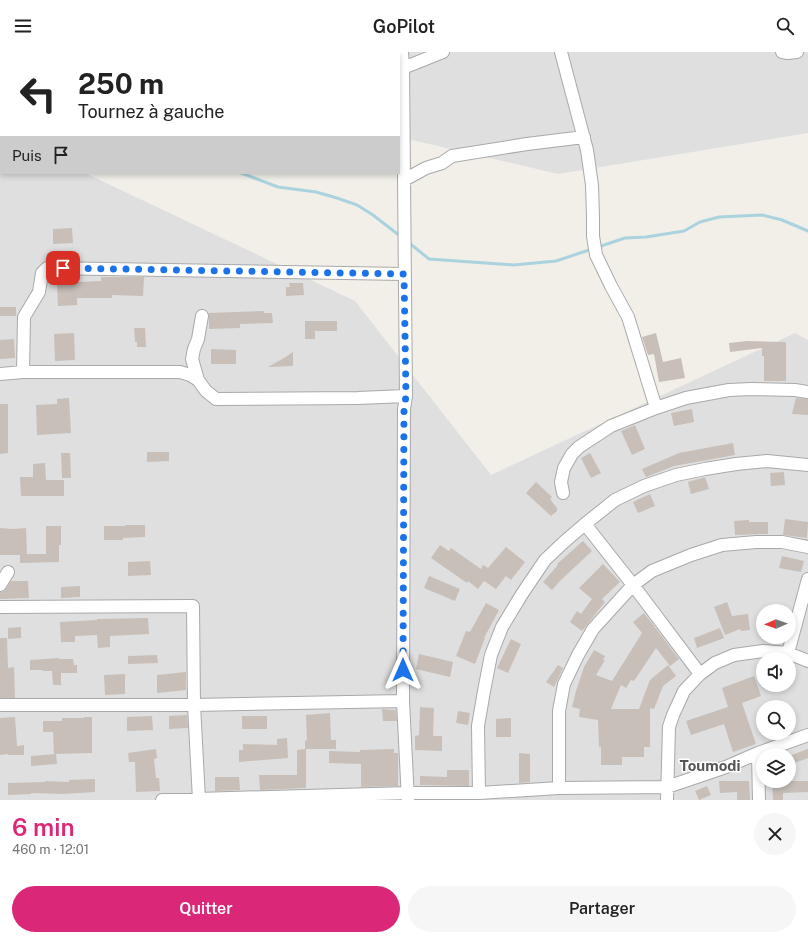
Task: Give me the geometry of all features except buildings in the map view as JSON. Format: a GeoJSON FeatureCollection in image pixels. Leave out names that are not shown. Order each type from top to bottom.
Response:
{"type":"FeatureCollection","features":[{"type":"Feature","properties":{"kind":"street"},"geometry":{"type":"LineString","coordinates":[[402,52],[406,396],[404,417],[403,701],[408,797]]}},
{"type":"Feature","properties":{"kind":"street"},"geometry":{"type":"LineString","coordinates":[[403,68],[443,52]]}},
{"type":"Feature","properties":{"kind":"street"},"geometry":{"type":"LineString","coordinates":[[561,52],[587,150],[592,185],[593,236],[596,254],[628,317],[656,408]]}},
{"type":"Feature","properties":{"kind":"street"},"geometry":{"type":"LineString","coordinates":[[782,52],[798,52]]}},
{"type":"Feature","properties":{"kind":"street"},"geometry":{"type":"LineString","coordinates":[[404,180],[426,168],[442,163],[452,156],[584,137]]}},
{"type":"Feature","properties":{"kind":"street"},"geometry":{"type":"LineString","coordinates":[[22,372],[24,317],[38,292],[42,273],[47,268],[404,274]]}},
{"type":"Feature","properties":{"kind":"street"},"geometry":{"type":"LineString","coordinates":[[202,316],[198,339],[192,359],[198,380],[206,391],[216,399],[358,398],[406,396]]}},
{"type":"Feature","properties":{"kind":"street"},"geometry":{"type":"LineString","coordinates":[[0,374],[22,372],[180,372],[190,375],[198,380]]}},
{"type":"Feature","properties":{"kind":"street"},"geometry":{"type":"LineString","coordinates":[[563,493],[561,482],[564,468],[572,454],[611,426],[686,398],[729,390],[751,388],[808,392]]}},
{"type":"Feature","properties":{"kind":"street"},"geometry":{"type":"LineString","coordinates":[[479,793],[478,726],[491,655],[502,626],[522,594],[546,560],[564,542],[615,500],[644,486],[676,475],[705,468],[767,461],[808,466]]}},
{"type":"Feature","properties":{"kind":"street"},"geometry":{"type":"LineString","coordinates":[[585,524],[700,674]]}},
{"type":"Feature","properties":{"kind":"street"},"geometry":{"type":"LineString","coordinates":[[559,788],[559,711],[564,684],[578,654],[593,629],[633,585],[652,571],[690,555],[722,545],[756,542],[782,542],[808,547]]}},
{"type":"Feature","properties":{"kind":"street"},"geometry":{"type":"LineString","coordinates":[[0,572],[8,572],[0,585]]}},
{"type":"Feature","properties":{"kind":"street"},"geometry":{"type":"LineString","coordinates":[[788,652],[808,579]]}},
{"type":"Feature","properties":{"kind":"street"},"geometry":{"type":"LineString","coordinates":[[0,607],[193,606],[194,705],[199,799]]}},
{"type":"Feature","properties":{"kind":"street"},"geometry":{"type":"LineString","coordinates":[[667,800],[669,727],[684,691],[700,674],[714,663],[734,655],[763,651],[776,652]]}},
{"type":"Feature","properties":{"kind":"street"},"geometry":{"type":"LineString","coordinates":[[796,656],[808,661]]}},
{"type":"Feature","properties":{"kind":"street"},"geometry":{"type":"LineString","coordinates":[[0,705],[194,705],[403,701]]}},
{"type":"Feature","properties":{"kind":"street"},"geometry":{"type":"LineString","coordinates":[[772,748],[808,735]]}},
{"type":"Feature","properties":{"kind":"street"},"geometry":{"type":"LineString","coordinates":[[162,800],[408,797],[559,788],[667,787],[726,767],[756,754]]}},
{"type":"Feature","properties":{"kind":"street"},"geometry":{"type":"LineString","coordinates":[[759,788],[759,800]]}},
{"type":"Feature","properties":{"kind":"shaded area"},"geometry":{"type":"Polygon","coordinates":[[[400,52],[808,52],[808,133],[558,174],[400,137],[400,52]]]}},
{"type":"Feature","properties":{"kind":"shaded area"},"geometry":{"type":"Polygon","coordinates":[[[0,174],[87,174],[355,301],[491,475],[795,333],[808,340],[808,800],[0,800],[0,174]]]}},
{"type":"Feature","properties":{"kind":"waterway"},"geometry":{"type":"LineString","coordinates":[[244,174],[278,187],[316,192],[357,205],[373,215],[400,236]]}},
{"type":"Feature","properties":{"kind":"waterway"},"geometry":{"type":"LineString","coordinates":[[598,247],[625,238],[646,237],[684,231],[700,222],[719,217],[762,215],[782,220],[808,231]]}},
{"type":"Feature","properties":{"kind":"waterway"},"geometry":{"type":"LineString","coordinates":[[408,242],[429,259],[514,265],[556,261],[592,249]]}},
{"type":"Feature","properties":{"kind":"district","name":"Toumodi"},"geometry":{"type":"Point","coordinates":[710,765]}},
{"type":"Feature","properties":{"kind":"route"},"geometry":{"type":"LineString","coordinates":[[63,268],[404,274],[406,396],[404,409],[403,670]]}}]}
